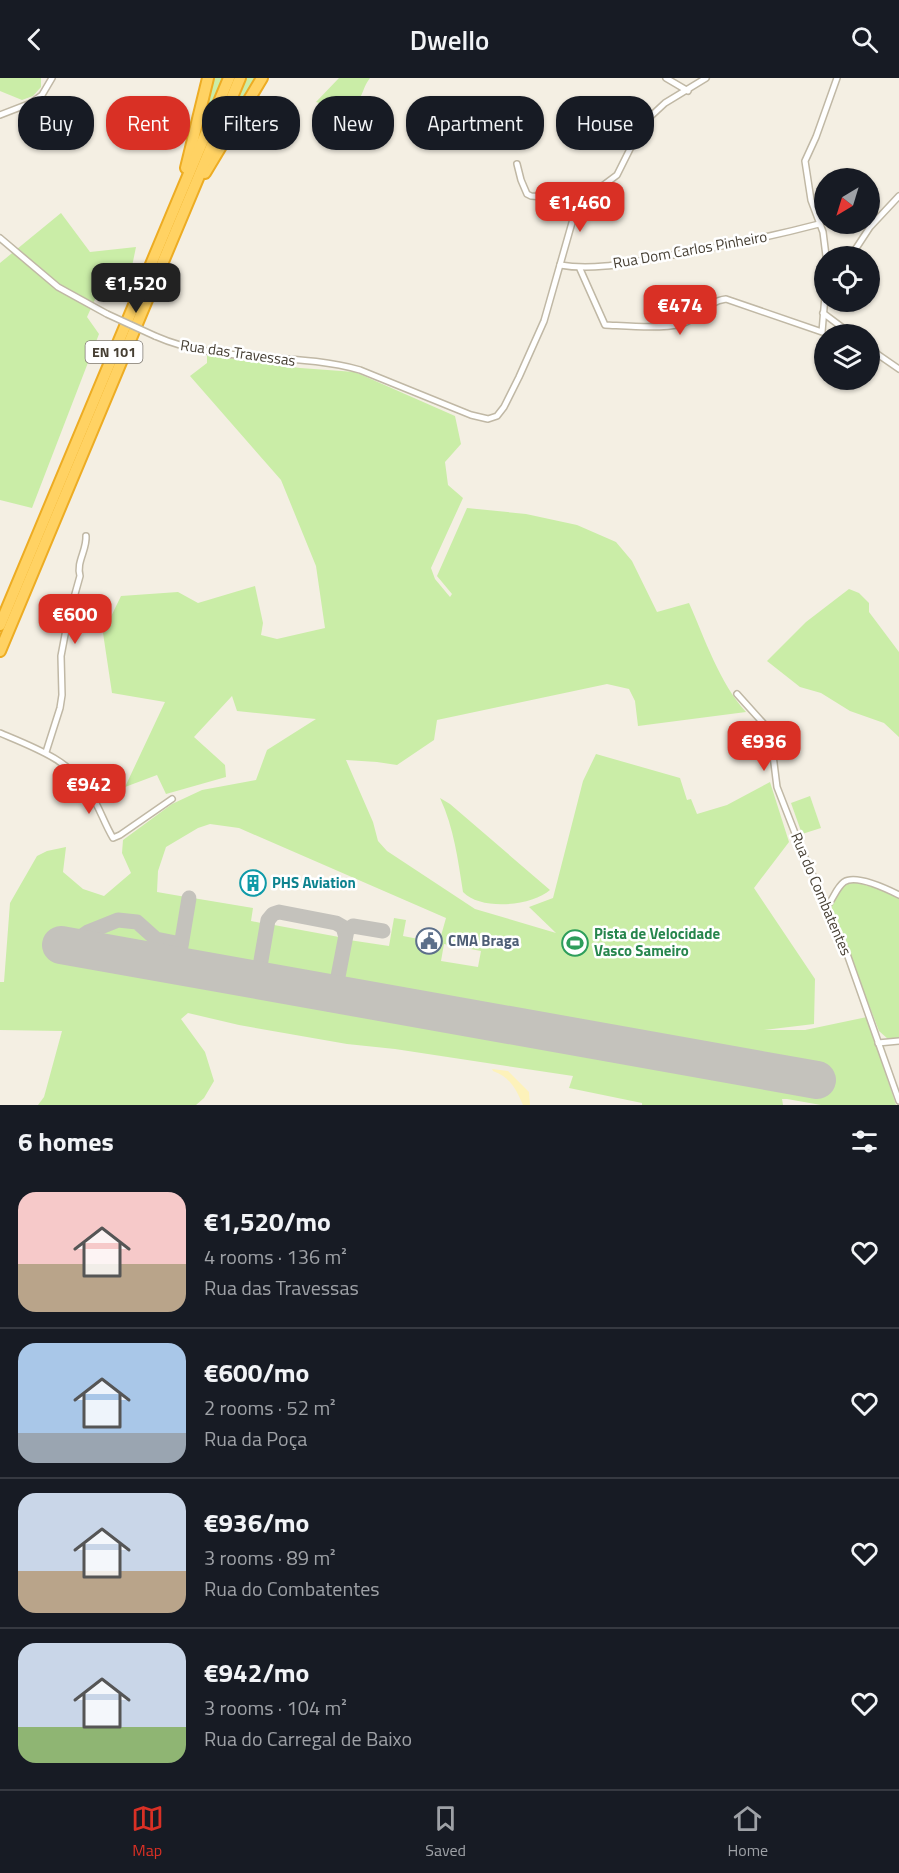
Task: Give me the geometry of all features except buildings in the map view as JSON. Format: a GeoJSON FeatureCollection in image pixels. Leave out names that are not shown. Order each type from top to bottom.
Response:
{"type":"FeatureCollection","features":[{"type":"Feature","properties":{"kind":"highway"},"geometry":{"type":"LineString","coordinates":[[148,272],[150,256],[188,162],[208,78]]}},
{"type":"Feature","properties":{"kind":"highway","name":"EN 101"},"geometry":{"type":"LineString","coordinates":[[0,625],[229,78]]}},
{"type":"Feature","properties":{"kind":"highway","name":"EN 101"},"geometry":{"type":"LineString","coordinates":[[0,651],[240,78]]}},
{"type":"Feature","properties":{"kind":"highway"},"geometry":{"type":"LineString","coordinates":[[162,262],[170,252],[205,174],[262,78]]}},
{"type":"Feature","properties":{"kind":"street"},"geometry":{"type":"LineString","coordinates":[[0,115],[31,103],[42,94],[52,78]]}},
{"type":"Feature","properties":{"kind":"street"},"geometry":{"type":"LineString","coordinates":[[666,78],[688,91]]}},
{"type":"Feature","properties":{"kind":"street"},"geometry":{"type":"LineString","coordinates":[[560,266],[577,204],[617,175],[631,147],[651,116],[665,103],[706,78]]}},
{"type":"Feature","properties":{"kind":"street"},"geometry":{"type":"LineString","coordinates":[[814,209],[805,161],[837,78]]}},
{"type":"Feature","properties":{"kind":"street"},"geometry":{"type":"LineString","coordinates":[[517,165],[520,180],[527,194],[581,200]]}},
{"type":"Feature","properties":{"kind":"street"},"geometry":{"type":"LineString","coordinates":[[858,246],[870,227],[899,196]]}},
{"type":"Feature","properties":{"kind":"street","name":"Rua Dom Carlos Pinheiro"},"geometry":{"type":"LineString","coordinates":[[560,266],[580,269],[754,241],[814,225]]}},
{"type":"Feature","properties":{"kind":"street","name":"Rua das Travessas"},"geometry":{"type":"LineString","coordinates":[[0,238],[58,287],[107,314],[187,348],[250,358],[344,365],[471,415],[488,419],[497,416],[504,407],[519,377],[544,321],[560,266]]}},
{"type":"Feature","properties":{"kind":"street"},"geometry":{"type":"LineString","coordinates":[[580,269],[605,325],[683,324],[712,303],[726,299],[822,332],[823,313]]}},
{"type":"Feature","properties":{"kind":"street"},"geometry":{"type":"LineString","coordinates":[[823,313],[838,324]]}},
{"type":"Feature","properties":{"kind":"street"},"geometry":{"type":"LineString","coordinates":[[880,356],[899,369]]}},
{"type":"Feature","properties":{"kind":"street"},"geometry":{"type":"LineString","coordinates":[[46,752],[60,708],[61,656],[80,576],[78,569],[87,544],[86,536]]}},
{"type":"Feature","properties":{"kind":"street","name":"Rua do Combatentes"},"geometry":{"type":"LineString","coordinates":[[737,694],[765,725],[773,755],[777,787],[846,951],[899,1101]]}},
{"type":"Feature","properties":{"kind":"street"},"geometry":{"type":"LineString","coordinates":[[0,733],[46,752],[69,768],[88,789],[113,838],[172,800]]}},
{"type":"Feature","properties":{"kind":"street"},"geometry":{"type":"LineString","coordinates":[[827,906],[844,882],[854,879],[899,895]]}},
{"type":"Feature","properties":{"kind":"street"},"geometry":{"type":"LineString","coordinates":[[878,1043],[899,1041]]}},
{"type":"Feature","properties":{"kind":"green space"},"geometry":{"type":"Polygon","coordinates":[[[0,78],[41,78],[41,87],[33,96],[18,96],[18,98],[0,91],[0,78]]]}},
{"type":"Feature","properties":{"kind":"green space"},"geometry":{"type":"Polygon","coordinates":[[[214,78],[224,78],[216,96],[209,96],[214,78]]]}},
{"type":"Feature","properties":{"kind":"green space"},"geometry":{"type":"Polygon","coordinates":[[[246,78],[258,78],[248,96],[238,96],[246,78]]]}},
{"type":"Feature","properties":{"kind":"green space"},"geometry":{"type":"Polygon","coordinates":[[[339,78],[370,78],[360,96],[322,96],[339,78]]]}},
{"type":"Feature","properties":{"kind":"green space"},"geometry":{"type":"Polygon","coordinates":[[[202,122],[202,130],[195,147],[202,122]]]}},
{"type":"Feature","properties":{"kind":"green space"},"geometry":{"type":"Polygon","coordinates":[[[61,213],[90,252],[136,247],[130,276],[112,297],[96,297],[87,317],[99,334],[32,508],[0,500],[0,263],[61,213]]]}},
{"type":"Feature","properties":{"kind":"green space"},"geometry":{"type":"Polygon","coordinates":[[[207,355],[300,368],[355,372],[455,416],[461,444],[445,462],[448,485],[463,498],[431,568],[435,579],[450,597],[452,594],[437,576],[467,508],[526,514],[577,525],[616,542],[632,561],[657,612],[689,603],[720,674],[746,712],[638,726],[635,701],[629,689],[607,684],[437,720],[434,740],[397,765],[346,760],[373,822],[378,841],[387,851],[475,909],[556,933],[529,907],[553,898],[583,781],[596,754],[680,778],[687,800],[691,799],[697,814],[727,805],[770,782],[789,842],[754,888],[815,979],[814,1024],[764,1030],[805,1030],[867,1017],[896,1105],[821,1105],[782,1099],[783,1105],[642,1105],[642,1103],[569,1088],[573,1076],[347,1044],[239,1025],[188,1013],[181,1019],[205,1052],[214,1081],[204,1098],[196,1105],[38,1105],[44,1097],[62,1031],[0,1030],[0,982],[4,982],[10,903],[37,856],[47,851],[66,847],[63,872],[83,889],[104,896],[131,873],[122,853],[123,840],[172,804],[202,790],[256,780],[267,750],[316,719],[237,711],[232,696],[194,737],[225,765],[226,777],[166,794],[157,775],[125,787],[165,702],[112,693],[103,633],[121,596],[178,592],[198,603],[255,586],[263,623],[261,635],[277,639],[325,628],[316,566],[281,480],[190,376],[207,363],[207,355]],[[210,824],[198,828],[166,847],[158,871],[157,892],[186,897],[178,938],[158,936],[138,919],[117,916],[77,933],[62,936],[59,955],[816,1089],[819,1070],[344,986],[341,981],[349,940],[389,946],[394,918],[406,920],[403,936],[439,943],[446,918],[239,828],[210,824]],[[444,944],[441,961],[478,967],[481,951],[444,944]]]}},
{"type":"Feature","properties":{"kind":"green space"},"geometry":{"type":"Polygon","coordinates":[[[849,589],[859,593],[869,603],[869,612],[899,652],[899,737],[884,723],[850,711],[821,693],[800,687],[767,661],[806,622],[849,589]]]}},
{"type":"Feature","properties":{"kind":"green space"},"geometry":{"type":"Polygon","coordinates":[[[810,796],[821,828],[802,834],[791,803],[810,796]]]}},
{"type":"Feature","properties":{"kind":"green space"},"geometry":{"type":"Polygon","coordinates":[[[440,798],[450,804],[550,890],[531,900],[506,904],[482,902],[463,892],[452,832],[440,798]]]}},
{"type":"Feature","properties":{"kind":"green space"},"geometry":{"type":"Polygon","coordinates":[[[855,882],[899,898],[899,1038],[888,1039],[879,1031],[831,906],[846,884],[855,882]]]}},
{"type":"Feature","properties":{"kind":"green space"},"geometry":{"type":"Polygon","coordinates":[[[193,898],[253,908],[251,921],[261,923],[263,926],[255,968],[189,958],[184,951],[193,898]]]}},
{"type":"Feature","properties":{"kind":"green space"},"geometry":{"type":"Polygon","coordinates":[[[118,923],[135,926],[154,941],[174,946],[177,949],[176,953],[172,955],[99,942],[94,939],[97,932],[118,923]]]}},
{"type":"Feature","properties":{"kind":"green space"},"geometry":{"type":"Polygon","coordinates":[[[274,925],[339,937],[332,983],[265,971],[271,928],[274,925]]]}},
{"type":"Feature","properties":{"kind":"sand"},"geometry":{"type":"Polygon","coordinates":[[[492,1069],[508,1071],[529,1092],[530,1105],[523,1105],[512,1084],[492,1069]]]}},
{"type":"Feature","properties":{"kind":"taxiway"},"geometry":{"type":"LineString","coordinates":[[186,968],[180,963],[179,958],[189,898]]}},
{"type":"Feature","properties":{"kind":"taxiway"},"geometry":{"type":"LineString","coordinates":[[265,982],[259,977],[259,972],[268,920],[273,914],[279,912],[336,923],[343,927],[345,934]]}},
{"type":"Feature","properties":{"kind":"taxiway"},"geometry":{"type":"LineString","coordinates":[[67,946],[88,932],[118,920],[137,922],[156,939],[181,944]]}},
{"type":"Feature","properties":{"kind":"taxiway"},"geometry":{"type":"LineString","coordinates":[[342,995],[337,992],[336,987],[347,930],[353,926],[383,931]]}},
{"type":"Feature","properties":{"kind":"runway"},"geometry":{"type":"LineString","coordinates":[[61,945],[817,1080]]}},
{"type":"Feature","properties":{"kind":"place","name":"PHS Aviation"},"geometry":{"type":"Point","coordinates":[253,883]}},
{"type":"Feature","properties":{"kind":"place","name":"CMA Braga"},"geometry":{"type":"Point","coordinates":[429,941]}},
{"type":"Feature","properties":{"kind":"place","name":"Pista de Velocidade Vasco Sameiro"},"geometry":{"type":"Point","coordinates":[575,943]}}]}
